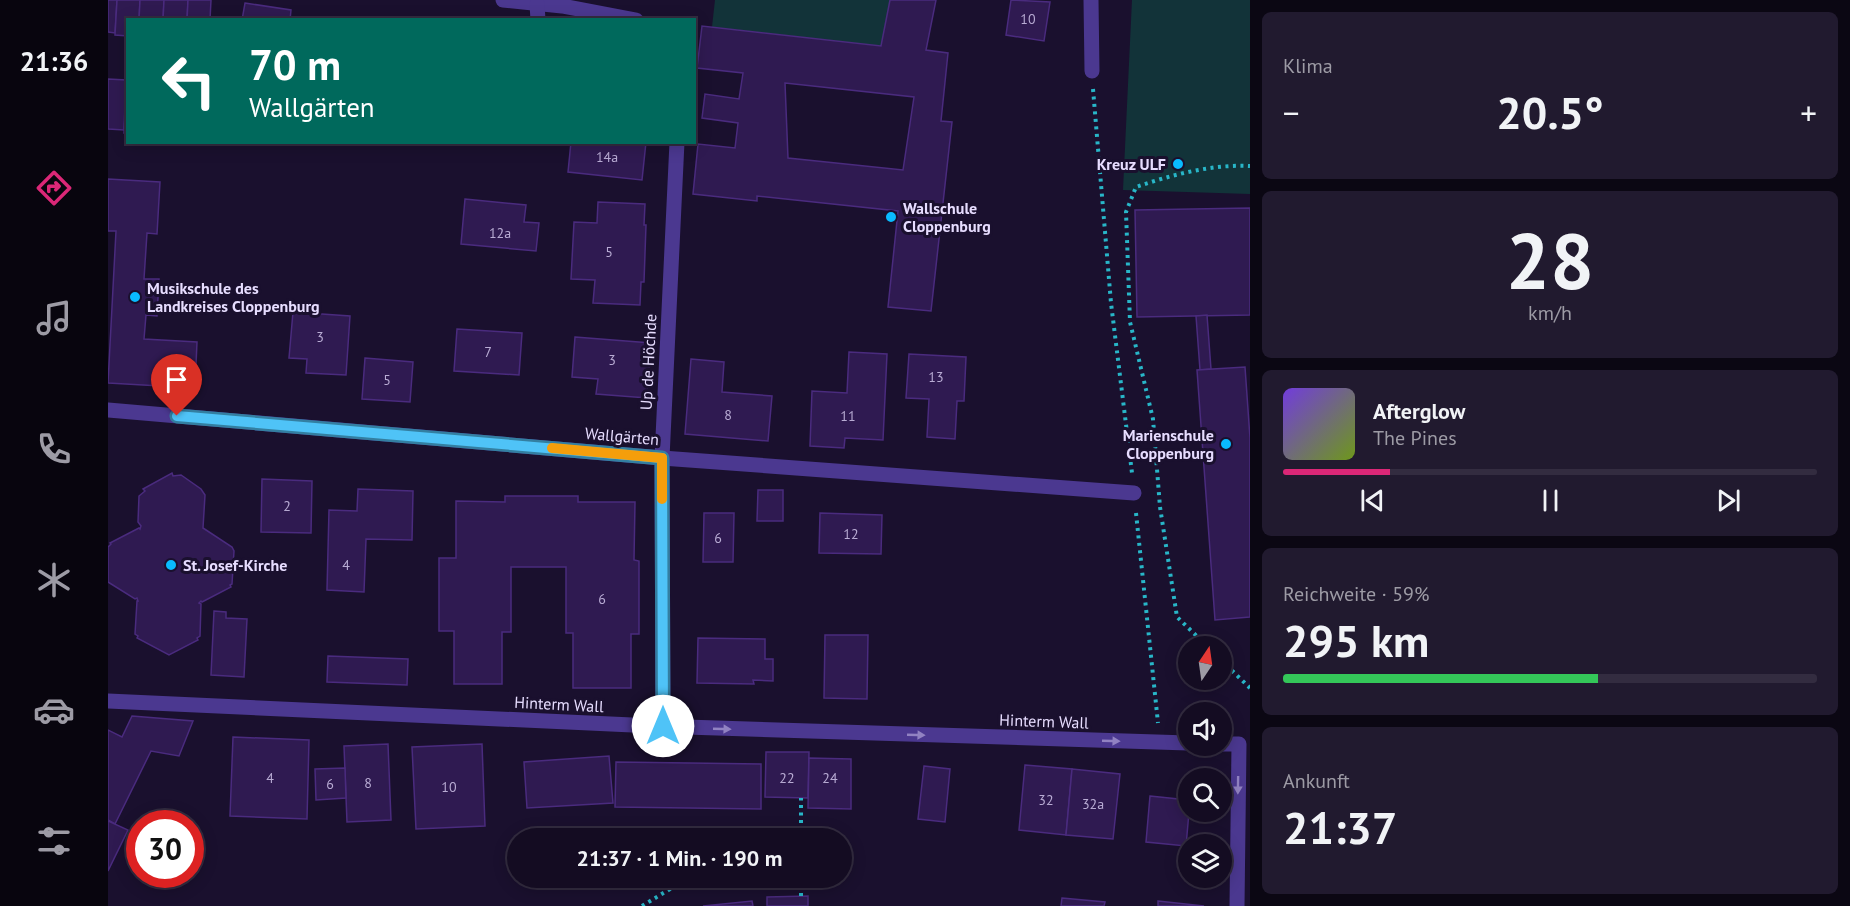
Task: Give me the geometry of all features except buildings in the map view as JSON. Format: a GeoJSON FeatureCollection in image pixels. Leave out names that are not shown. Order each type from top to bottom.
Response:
{"type":"FeatureCollection","features":[{"type":"Feature","properties":{"kind":"street"},"geometry":{"type":"LineString","coordinates":[[503,0],[537,4],[562,3],[627,18]]}},
{"type":"Feature","properties":{"kind":"street"},"geometry":{"type":"LineString","coordinates":[[1091,0],[1092,71]]}},
{"type":"Feature","properties":{"kind":"street"},"geometry":{"type":"LineString","coordinates":[[537,4],[538,18]]}},
{"type":"Feature","properties":{"kind":"street","name":"Up de Höchde"},"geometry":{"type":"LineString","coordinates":[[663,726],[662,458],[677,144]]}},
{"type":"Feature","properties":{"kind":"street","name":"Wallgärten"},"geometry":{"type":"LineString","coordinates":[[108,410],[662,458],[1134,493]]}},
{"type":"Feature","properties":{"kind":"street","name":"Hinterm Wall"},"geometry":{"type":"LineString","coordinates":[[108,701],[663,726],[1178,744]]}},
{"type":"Feature","properties":{"kind":"street"},"geometry":{"type":"LineString","coordinates":[[1232,744],[1239,744],[1237,906]]}},
{"type":"Feature","properties":{"kind":"path"},"geometry":{"type":"LineString","coordinates":[[1092,71],[1111,303],[1134,493],[1160,743]]}},
{"type":"Feature","properties":{"kind":"path"},"geometry":{"type":"LineString","coordinates":[[1197,636],[1177,617],[1160,507],[1153,419],[1130,322],[1126,212],[1136,188],[1167,177],[1236,166],[1250,166]]}},
{"type":"Feature","properties":{"kind":"path"},"geometry":{"type":"LineString","coordinates":[[1232,671],[1250,688]]}},
{"type":"Feature","properties":{"kind":"path"},"geometry":{"type":"LineString","coordinates":[[801,798],[801,828]]}},
{"type":"Feature","properties":{"kind":"path"},"geometry":{"type":"LineString","coordinates":[[642,906],[670,888]]}},
{"type":"Feature","properties":{"kind":"path"},"geometry":{"type":"LineString","coordinates":[[801,888],[801,896]]}},
{"type":"Feature","properties":{"kind":"green space"},"geometry":{"type":"Polygon","coordinates":[[[715,0],[890,0],[881,46],[712,27],[715,0]]]}},
{"type":"Feature","properties":{"kind":"green space"},"geometry":{"type":"Polygon","coordinates":[[[1132,0],[1250,0],[1250,194],[1123,190],[1132,0]]]}},
{"type":"Feature","properties":{"kind":"slow traffic"},"geometry":{"type":"LineString","coordinates":[[552,448],[662,458],[662,499]]}},
{"type":"Feature","properties":{"kind":"place","name":"Kreuz ULF"},"geometry":{"type":"Point","coordinates":[1178,164]}},
{"type":"Feature","properties":{"kind":"place","name":"Wallschule Cloppenburg"},"geometry":{"type":"Point","coordinates":[891,217]}},
{"type":"Feature","properties":{"kind":"place","name":"Musikschule des Landkreises Cloppenburg"},"geometry":{"type":"Point","coordinates":[135,297]}},
{"type":"Feature","properties":{"kind":"place","name":"Marienschule Cloppenburg"},"geometry":{"type":"Point","coordinates":[1226,444]}},
{"type":"Feature","properties":{"kind":"place","name":"St. Josef-Kirche"},"geometry":{"type":"Point","coordinates":[171,565]}},
{"type":"Feature","properties":{"kind":"route"},"geometry":{"type":"LineString","coordinates":[[177,416],[662,458],[663,726]]}}]}
